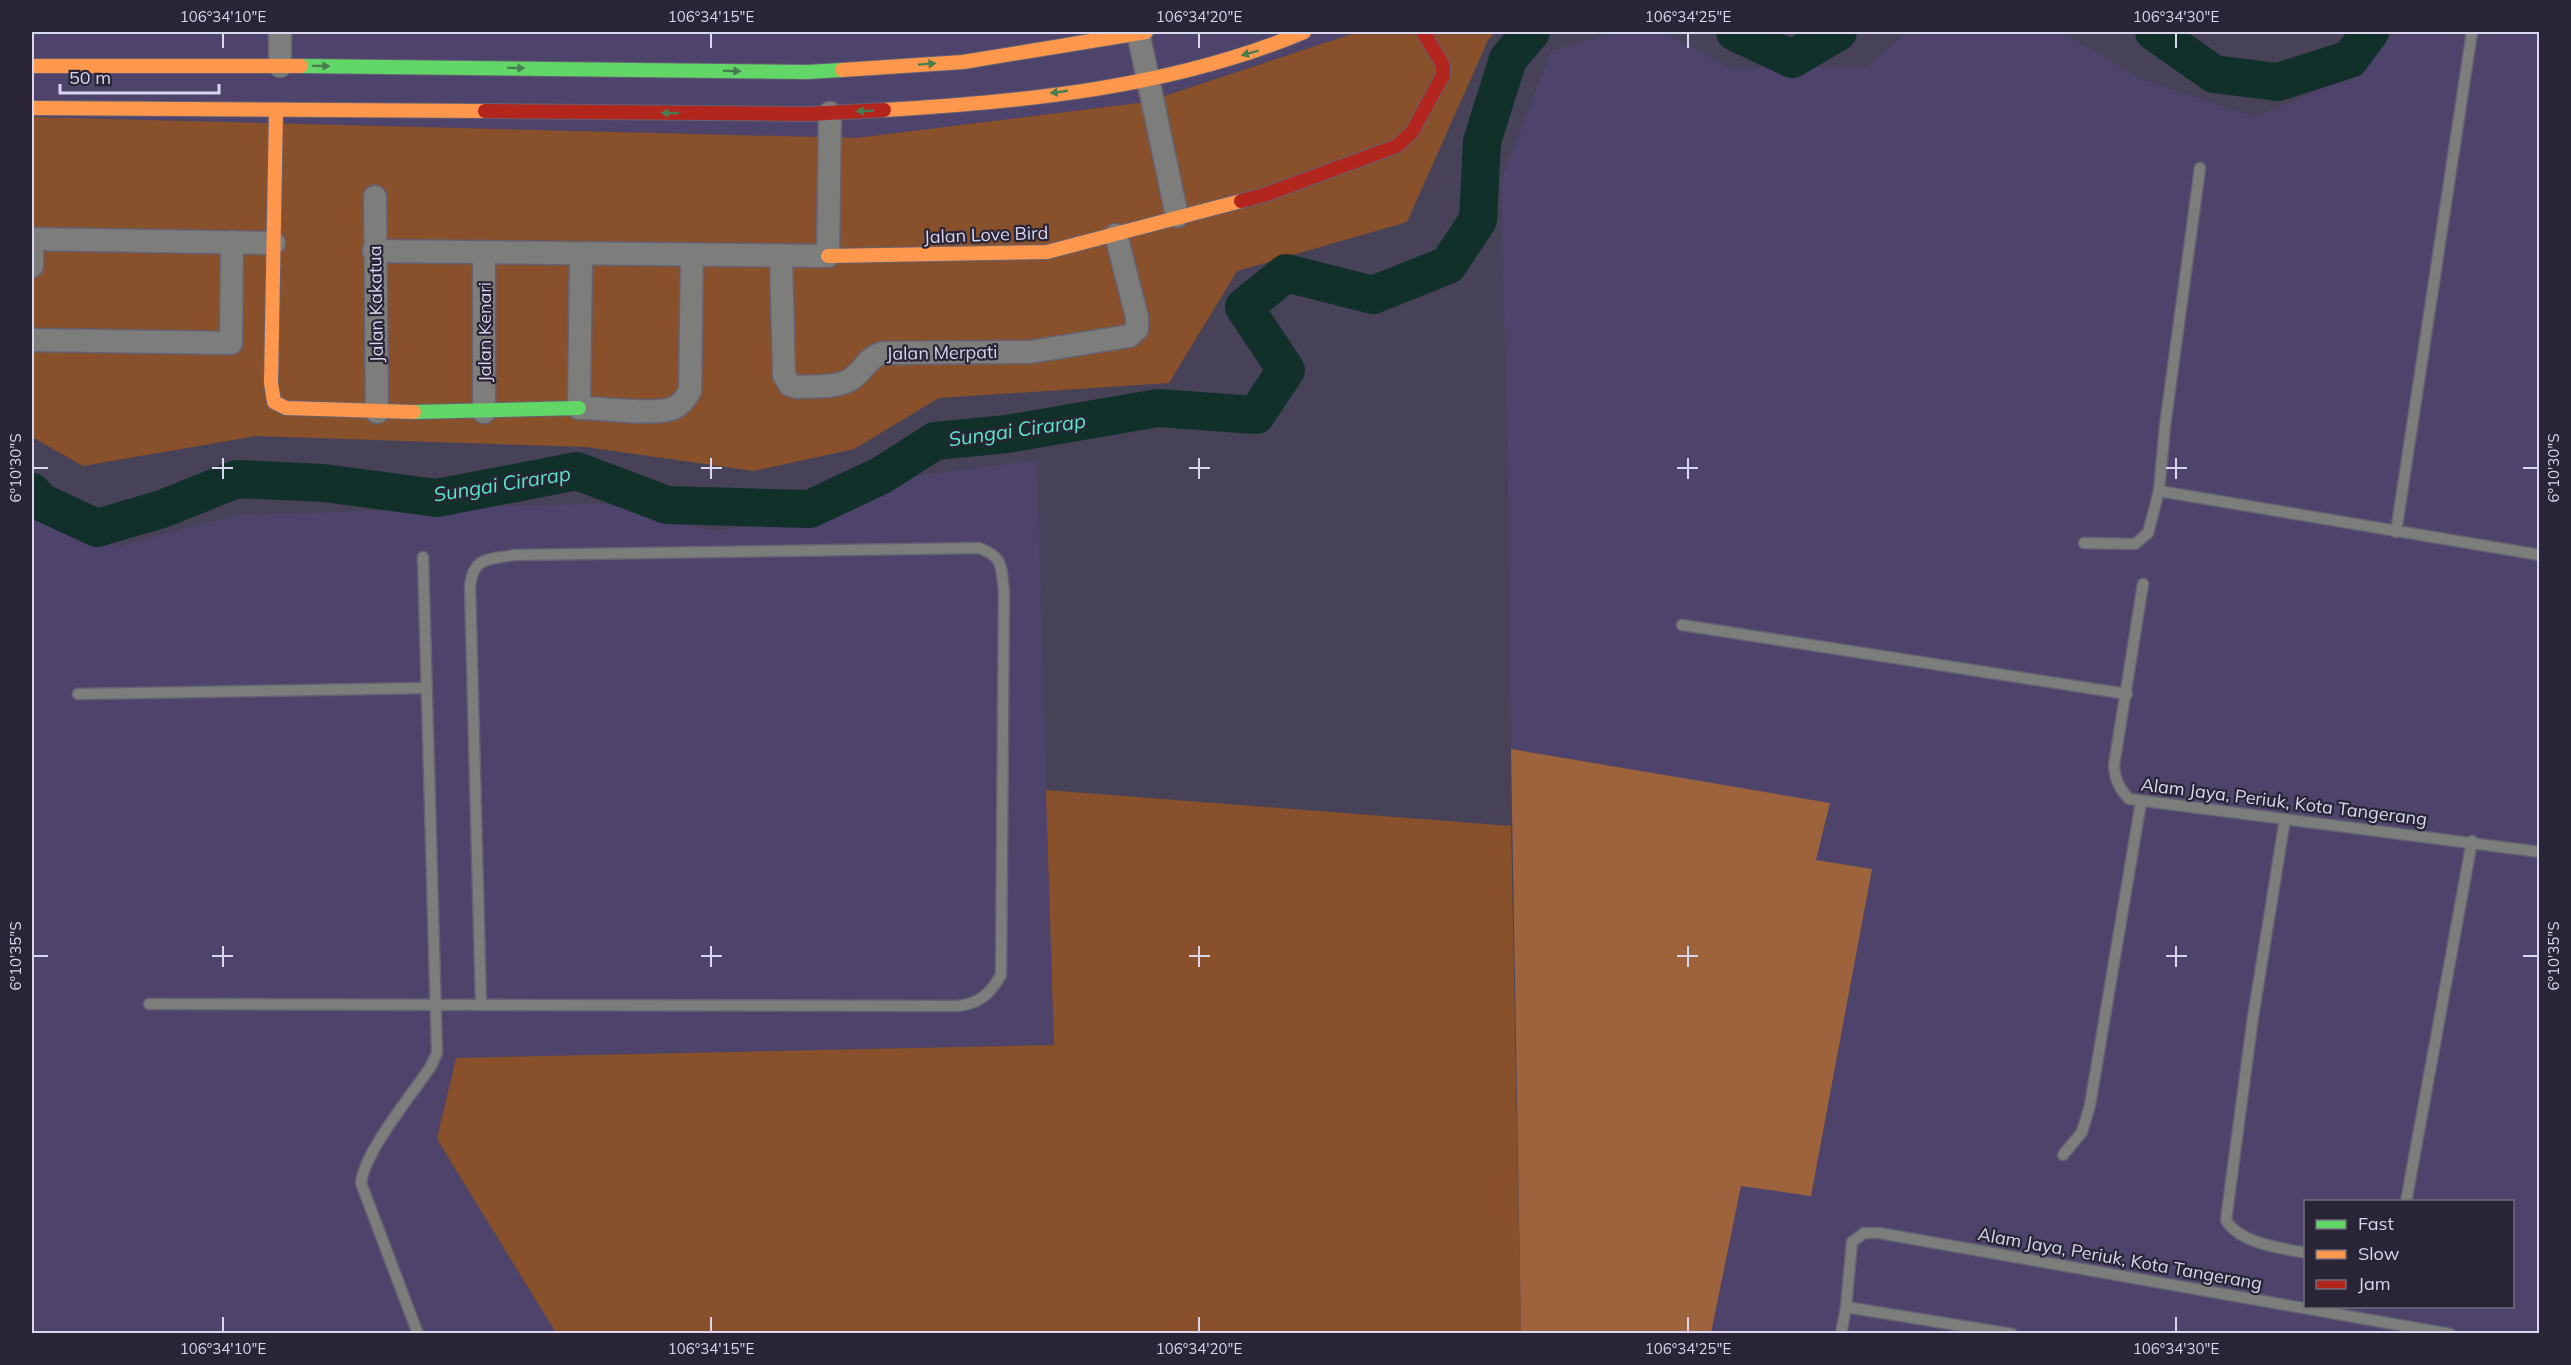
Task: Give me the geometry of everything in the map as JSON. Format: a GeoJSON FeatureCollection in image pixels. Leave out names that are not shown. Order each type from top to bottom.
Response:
{"type":"FeatureCollection","features":[{"type":"Feature","properties":{"kind":"main road"},"geometry":{"type":"LineString","coordinates":[[32,66],[238,72],[280,66],[807,72],[1142,47],[1260,51],[1304,32]]}},
{"type":"Feature","properties":{"kind":"main road","name":"Jalan Love Bird"},"geometry":{"type":"LineString","coordinates":[[828,256],[1037,254],[1264,195],[1397,146],[1412,132],[1443,75],[1443,65],[1423,32]]}},
{"type":"Feature","properties":{"kind":"main road"},"geometry":{"type":"LineString","coordinates":[[32,108],[831,113],[967,105],[1142,47]]}},
{"type":"Feature","properties":{"kind":"main road"},"geometry":{"type":"LineString","coordinates":[[236,109],[237,92]]}},
{"type":"Feature","properties":{"kind":"main road"},"geometry":{"type":"LineString","coordinates":[[276,111],[271,383],[274,402],[286,408],[377,412],[484,412],[579,408]]}},
{"type":"Feature","properties":{"kind":"street"},"geometry":{"type":"LineString","coordinates":[[280,32],[280,66]]}},
{"type":"Feature","properties":{"kind":"street"},"geometry":{"type":"LineString","coordinates":[[1142,47],[1177,216]]}},
{"type":"Feature","properties":{"kind":"street"},"geometry":{"type":"LineString","coordinates":[[374,251],[828,256],[831,113]]}},
{"type":"Feature","properties":{"kind":"street","name":"Jalan Kakatua"},"geometry":{"type":"LineString","coordinates":[[375,197],[377,412]]}},
{"type":"Feature","properties":{"kind":"street","name":"Jalan Merpati"},"geometry":{"type":"LineString","coordinates":[[781,255],[784,375],[790,385],[797,387],[843,383],[853,378],[874,357],[883,353],[1029,352],[1129,336],[1137,329],[1137,317],[1116,235]]}},
{"type":"Feature","properties":{"kind":"street"},"geometry":{"type":"LineString","coordinates":[[32,266],[32,239],[274,243]]}},
{"type":"Feature","properties":{"kind":"street"},"geometry":{"type":"LineString","coordinates":[[32,340],[231,343],[232,242]]}},
{"type":"Feature","properties":{"kind":"street","name":"Jalan Kenari"},"geometry":{"type":"LineString","coordinates":[[484,252],[484,412]]}},
{"type":"Feature","properties":{"kind":"street"},"geometry":{"type":"LineString","coordinates":[[581,255],[579,408],[668,410],[685,399],[690,391],[692,255]]}},
{"type":"Feature","properties":{"kind":"lane"},"geometry":{"type":"LineString","coordinates":[[2396,532],[2472,32]]}},
{"type":"Feature","properties":{"kind":"lane"},"geometry":{"type":"LineString","coordinates":[[2084,543],[2124,546],[2140,542],[2148,533],[2159,491],[2165,426],[2200,168]]}},
{"type":"Feature","properties":{"kind":"lane"},"geometry":{"type":"LineString","coordinates":[[2159,491],[2540,555]]}},
{"type":"Feature","properties":{"kind":"lane"},"geometry":{"type":"LineString","coordinates":[[149,1004],[436,1005],[957,1006],[970,1005],[985,997],[1001,975],[1004,591],[1000,561],[992,553],[978,548],[514,555],[480,562],[472,571],[470,585],[481,1005]]}},
{"type":"Feature","properties":{"kind":"lane"},"geometry":{"type":"LineString","coordinates":[[418,1334],[361,1182],[362,1171],[371,1155],[431,1066],[437,1053],[423,557]]}},
{"type":"Feature","properties":{"kind":"lane","name":"Alam Jaya, Periuk, Kota Tangerang"},"geometry":{"type":"LineString","coordinates":[[2143,584],[2114,765],[2115,778],[2120,789],[2129,799],[2472,841],[2540,852]]}},
{"type":"Feature","properties":{"kind":"lane"},"geometry":{"type":"LineString","coordinates":[[1682,625],[2127,694]]}},
{"type":"Feature","properties":{"kind":"lane"},"geometry":{"type":"LineString","coordinates":[[78,694],[426,688]]}},
{"type":"Feature","properties":{"kind":"lane"},"geometry":{"type":"LineString","coordinates":[[2063,1155],[2082,1132],[2090,1105],[2141,802]]}},
{"type":"Feature","properties":{"kind":"lane"},"geometry":{"type":"LineString","coordinates":[[2284,819],[2226,1220],[2231,1229],[2241,1236],[2304,1252]]}},
{"type":"Feature","properties":{"kind":"lane"},"geometry":{"type":"LineString","coordinates":[[2406,1200],[2472,841]]}},
{"type":"Feature","properties":{"kind":"lane","name":"Alam Jaya, Periuk, Kota Tangerang"},"geometry":{"type":"LineString","coordinates":[[1841,1334],[1852,1242],[1864,1233],[1879,1233],[2450,1334]]}},
{"type":"Feature","properties":{"kind":"lane"},"geometry":{"type":"LineString","coordinates":[[1846,1306],[2012,1334]]}},
{"type":"Feature","properties":{"kind":"shaded area"},"geometry":{"type":"Polygon","coordinates":[[[32,32],[1358,32],[1146,102],[856,138],[32,117],[32,32]]]}},
{"type":"Feature","properties":{"kind":"shaded area"},"geometry":{"type":"Polygon","coordinates":[[[1358,32],[1495,32],[1488,40],[1407,222],[1237,271],[1169,383],[939,398],[854,449],[754,471],[586,447],[256,436],[83,466],[32,437],[32,117],[856,138],[1146,102],[1358,32]]]}},
{"type":"Feature","properties":{"kind":"shaded area"},"geometry":{"type":"Polygon","coordinates":[[[1615,32],[1665,32],[1729,68],[1868,67],[1906,32],[2061,32],[2141,79],[2255,117],[2347,78],[2395,32],[2539,32],[2539,1333],[1711,1333],[1741,1185],[1811,1195],[1816,860],[1830,804],[1511,749],[1508,469],[1501,181],[1551,51],[1615,32]]]}},
{"type":"Feature","properties":{"kind":"shaded area"},"geometry":{"type":"Polygon","coordinates":[[[1037,460],[1054,1045],[456,1058],[437,1139],[556,1333],[32,1333],[32,514],[120,546],[235,515],[611,503],[713,531],[850,512],[907,477],[1037,460]]]}},
{"type":"Feature","properties":{"kind":"shaded area"},"geometry":{"type":"Polygon","coordinates":[[[1511,749],[1830,803],[1816,860],[1872,869],[1811,1196],[1741,1186],[1711,1333],[1521,1333],[1511,749]]]}},
{"type":"Feature","properties":{"kind":"shaded area"},"geometry":{"type":"Polygon","coordinates":[[[1046,790],[1511,826],[1521,1333],[556,1333],[437,1139],[456,1058],[1054,1045],[1046,790]]]}},
{"type":"Feature","properties":{"kind":"waterway","name":"Sungai Cirarap"},"geometry":{"type":"LineString","coordinates":[[32,492],[41,502],[97,528],[162,509],[237,479],[324,483],[437,498],[577,471],[667,505],[810,509],[882,475],[935,441],[1007,434],[1158,408],[1256,415],[1286,370],[1244,307],[1286,273],[1373,295],[1448,265],[1478,220],[1482,142],[1508,59],[1531,32]]}},
{"type":"Feature","properties":{"kind":"waterway","name":"Sungai Cirarap"},"geometry":{"type":"LineString","coordinates":[[1735,32],[1792,59],[1838,32]]}},
{"type":"Feature","properties":{"kind":"waterway","name":"Sungai Cirarap"},"geometry":{"type":"LineString","coordinates":[[2154,32],[2214,74],[2278,82],[2350,59],[2370,32]]}},
{"type":"Feature","properties":{"kind":"traffic: fast"},"geometry":{"type":"LineString","coordinates":[[301,66],[807,72],[842,70]]}},
{"type":"Feature","properties":{"kind":"traffic: fast"},"geometry":{"type":"LineString","coordinates":[[414,412],[579,408]]}},
{"type":"Feature","properties":{"kind":"traffic: slow"},"geometry":{"type":"LineString","coordinates":[[842,70],[963,62],[1146,32]]}},
{"type":"Feature","properties":{"kind":"traffic: slow"},"geometry":{"type":"LineString","coordinates":[[884,110],[991,102],[1098,89],[1203,66],[1254,51],[1304,32]]}},
{"type":"Feature","properties":{"kind":"traffic: slow"},"geometry":{"type":"LineString","coordinates":[[32,66],[301,66]]}},
{"type":"Feature","properties":{"kind":"traffic: slow"},"geometry":{"type":"LineString","coordinates":[[32,108],[485,111]]}},
{"type":"Feature","properties":{"kind":"traffic: slow"},"geometry":{"type":"LineString","coordinates":[[276,111],[271,383],[274,402],[286,408],[414,412]]}},
{"type":"Feature","properties":{"kind":"traffic: slow"},"geometry":{"type":"LineString","coordinates":[[828,256],[1047,252],[1241,201]]}},
{"type":"Feature","properties":{"kind":"traffic: jam"},"geometry":{"type":"LineString","coordinates":[[1241,201],[1264,195],[1397,146],[1412,132],[1443,75],[1443,65],[1423,32]]}},
{"type":"Feature","properties":{"kind":"traffic: jam"},"geometry":{"type":"LineString","coordinates":[[485,111],[808,114],[884,110]]}}]}
